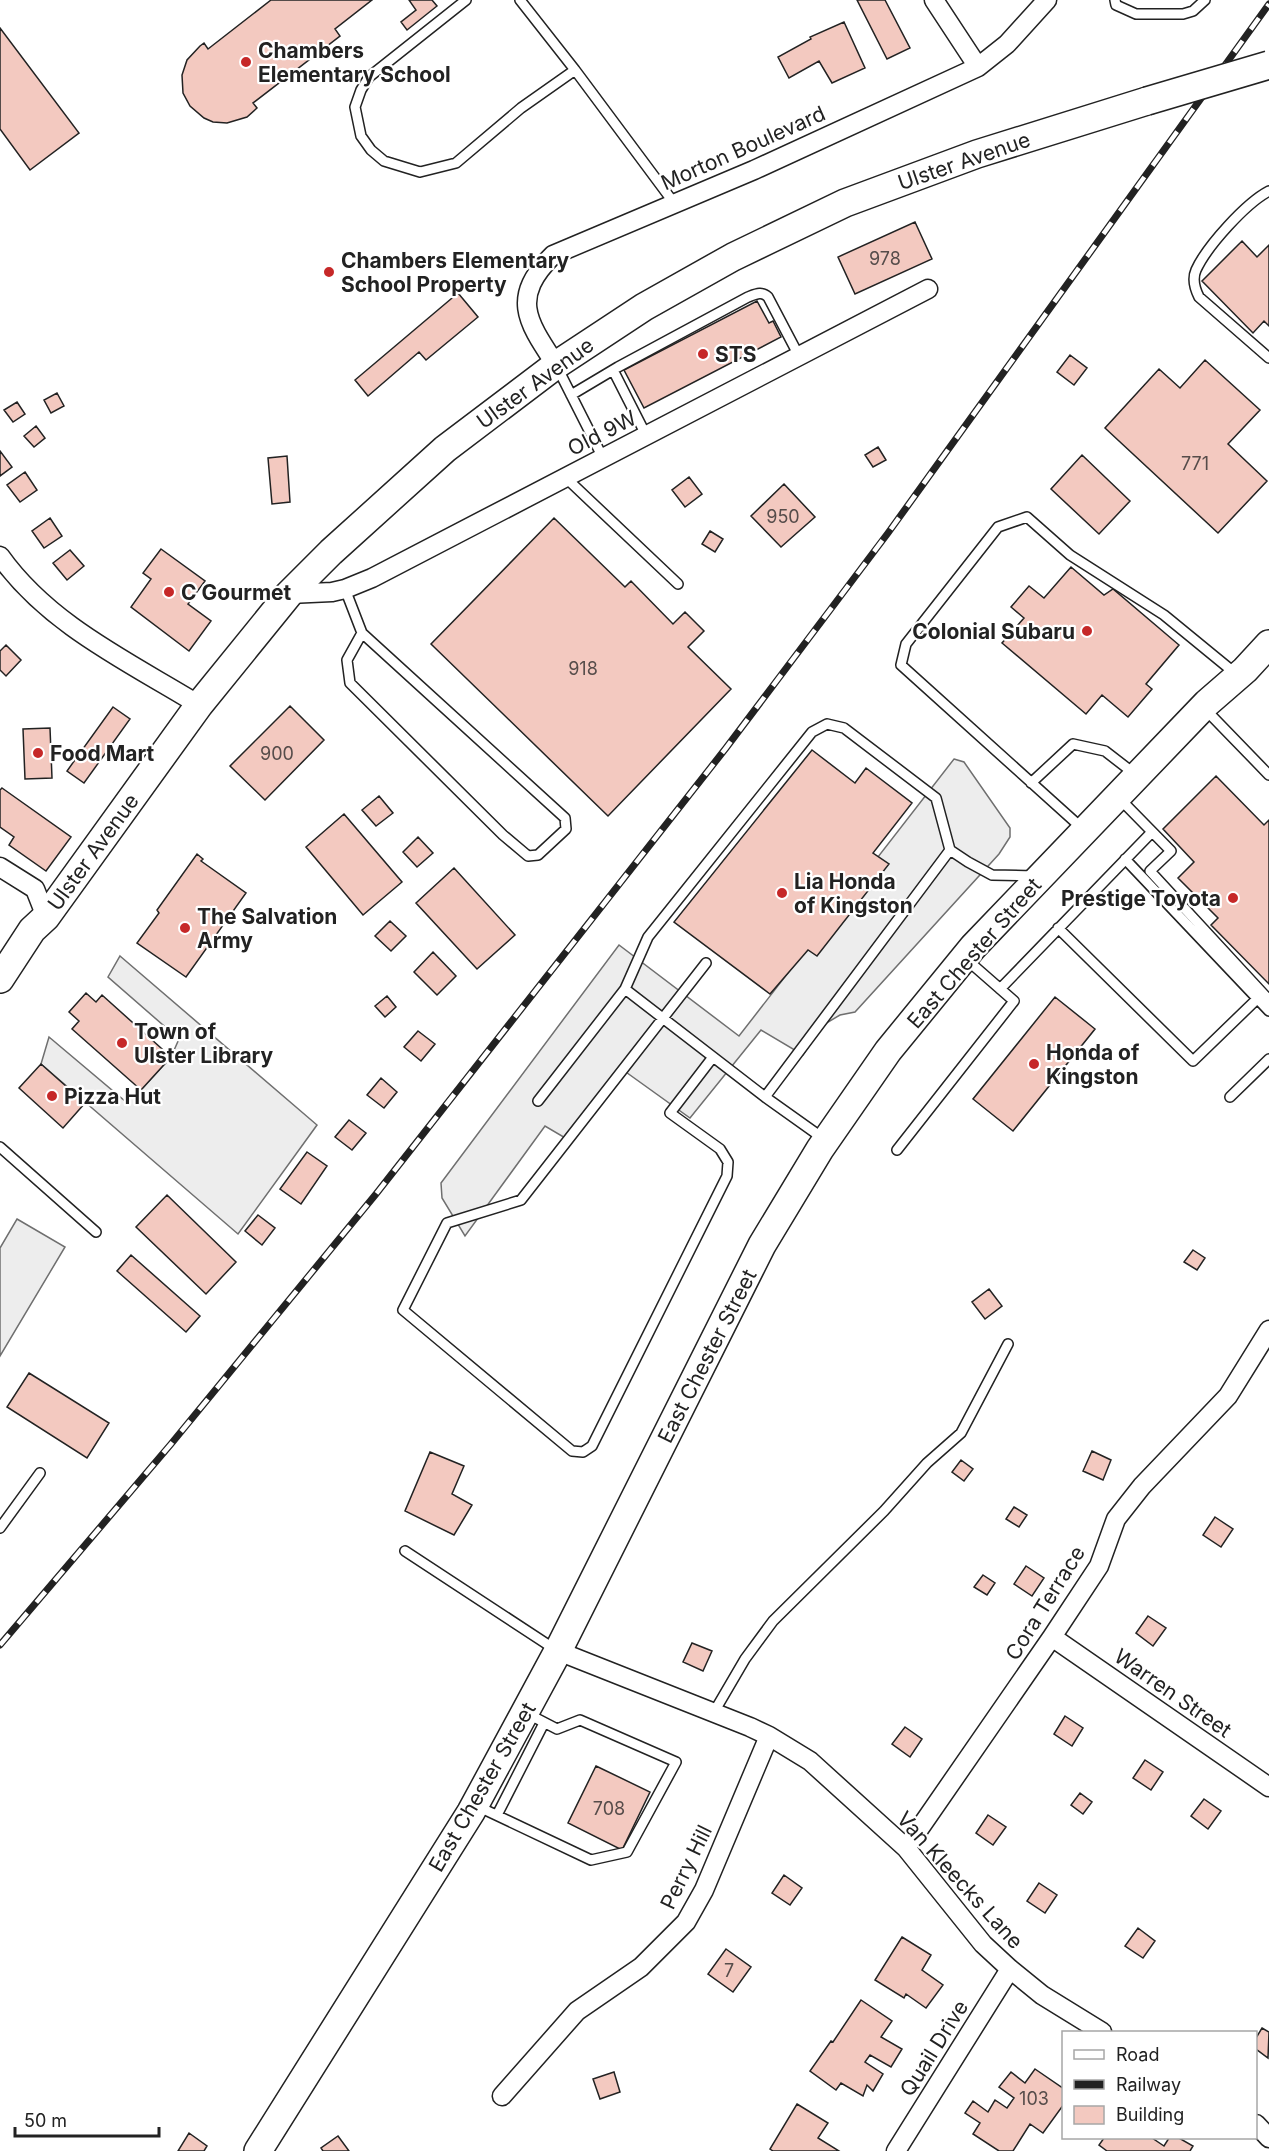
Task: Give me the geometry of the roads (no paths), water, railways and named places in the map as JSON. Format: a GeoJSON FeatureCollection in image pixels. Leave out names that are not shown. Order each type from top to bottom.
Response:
{"type":"FeatureCollection","features":[{"type":"Feature","properties":{"kind":"main road","name":"Ulster Avenue"},"geometry":{"type":"LineString","coordinates":[[0,979],[32,930],[46,917],[199,705],[290,594],[331,552],[445,449],[556,365],[644,307],[733,257],[845,203],[977,154],[1269,65]]}},
{"type":"Feature","properties":{"kind":"main road","name":"East Chester Street"},"geometry":{"type":"LineString","coordinates":[[258,2151],[325,2047],[486,1810],[534,1718],[558,1651],[762,1245],[827,1140],[888,1051],[964,958],[1204,708],[1269,644]]}},
{"type":"Feature","properties":{"kind":"street"},"geometry":{"type":"LineString","coordinates":[[934,0],[978,68]]}},
{"type":"Feature","properties":{"kind":"street","name":"Morton Boulevard"},"geometry":{"type":"LineString","coordinates":[[556,365],[528,318],[526,305],[531,282],[538,270],[553,255],[754,170],[978,68],[1007,44],[1047,0]]}},
{"type":"Feature","properties":{"kind":"street","name":"Old 9W"},"geometry":{"type":"LineString","coordinates":[[290,594],[345,589],[372,578],[928,289]]}},
{"type":"Feature","properties":{"kind":"street"},"geometry":{"type":"LineString","coordinates":[[0,556],[45,606],[71,627],[199,705]]}},
{"type":"Feature","properties":{"kind":"street"},"geometry":{"type":"LineString","coordinates":[[0,867],[35,889],[46,917]]}},
{"type":"Feature","properties":{"kind":"street","name":"Cora Terrace"},"geometry":{"type":"LineString","coordinates":[[906,1848],[1099,1566],[1116,1519],[1142,1486],[1228,1396],[1269,1330]]}},
{"type":"Feature","properties":{"kind":"street","name":"Warren Street"},"geometry":{"type":"LineString","coordinates":[[1052,1637],[1269,1787]]}},
{"type":"Feature","properties":{"kind":"street","name":"Van Kleecks Lane"},"geometry":{"type":"LineString","coordinates":[[558,1651],[769,1736],[810,1761],[906,1848],[984,1944],[1010,1969],[1042,1995],[1100,2031]]}},
{"type":"Feature","properties":{"kind":"street","name":"Perry Hill"},"geometry":{"type":"LineString","coordinates":[[502,2096],[577,2011],[641,1967],[686,1922],[704,1890],[769,1736]]}},
{"type":"Feature","properties":{"kind":"street","name":"Quail Drive"},"geometry":{"type":"LineString","coordinates":[[896,2151],[1010,1969]]}},
{"type":"Feature","properties":{"kind":"street"},"geometry":{"type":"LineString","coordinates":[[1257,2125],[1269,2138]]}},
{"type":"Feature","properties":{"kind":"lane"},"geometry":{"type":"LineString","coordinates":[[466,0],[369,77],[360,90],[355,107],[361,136],[371,150],[384,161],[420,172],[456,163],[521,108],[575,70]]}},
{"type":"Feature","properties":{"kind":"lane"},"geometry":{"type":"LineString","coordinates":[[520,0],[674,203]]}},
{"type":"Feature","properties":{"kind":"lane"},"geometry":{"type":"LineString","coordinates":[[1115,0],[1116,4],[1136,14],[1183,15],[1193,11],[1205,0]]}},
{"type":"Feature","properties":{"kind":"lane"},"geometry":{"type":"LineString","coordinates":[[1269,191],[1237,215],[1214,244],[1196,271],[1194,286],[1199,297],[1269,358]]}},
{"type":"Feature","properties":{"kind":"lane"},"geometry":{"type":"LineString","coordinates":[[572,395],[613,370],[759,293],[768,297],[799,356]]}},
{"type":"Feature","properties":{"kind":"lane"},"geometry":{"type":"LineString","coordinates":[[556,365],[603,458]]}},
{"type":"Feature","properties":{"kind":"lane"},"geometry":{"type":"LineString","coordinates":[[613,370],[646,435]]}},
{"type":"Feature","properties":{"kind":"lane"},"geometry":{"type":"LineString","coordinates":[[565,477],[678,584]]}},
{"type":"Feature","properties":{"kind":"lane"},"geometry":{"type":"LineString","coordinates":[[1085,831],[901,665],[906,644],[998,527],[1027,517],[1070,555],[1164,615],[1238,675]]}},
{"type":"Feature","properties":{"kind":"lane"},"geometry":{"type":"LineString","coordinates":[[345,589],[362,633],[565,818],[566,829],[538,855],[528,856],[503,835],[350,683],[347,660],[362,633]]}},
{"type":"Feature","properties":{"kind":"lane"},"geometry":{"type":"LineString","coordinates":[[1204,708],[1269,775]]}},
{"type":"Feature","properties":{"kind":"lane"},"geometry":{"type":"LineString","coordinates":[[538,1101],[625,989],[648,937],[812,732],[827,724],[844,728],[936,798],[950,850],[992,875],[1041,876]]}},
{"type":"Feature","properties":{"kind":"lane"},"geometry":{"type":"LineString","coordinates":[[1031,783],[1073,744],[1105,751],[1138,776]]}},
{"type":"Feature","properties":{"kind":"lane"},"geometry":{"type":"LineString","coordinates":[[1118,797],[1171,851],[1150,871],[1269,1000]]}},
{"type":"Feature","properties":{"kind":"lane"},"geometry":{"type":"LineString","coordinates":[[1000,989],[1152,832]]}},
{"type":"Feature","properties":{"kind":"lane"},"geometry":{"type":"LineString","coordinates":[[765,1097],[950,850]]}},
{"type":"Feature","properties":{"kind":"lane"},"geometry":{"type":"LineString","coordinates":[[1125,859],[1269,1011]]}},
{"type":"Feature","properties":{"kind":"lane"},"geometry":{"type":"LineString","coordinates":[[1058,928],[1193,1061],[1257,999]]}},
{"type":"Feature","properties":{"kind":"lane"},"geometry":{"type":"LineString","coordinates":[[897,1150],[1014,1001],[964,958]]}},
{"type":"Feature","properties":{"kind":"lane"},"geometry":{"type":"LineString","coordinates":[[706,963],[521,1200],[447,1223],[403,1310],[572,1451],[584,1452],[592,1446],[727,1176],[728,1162],[720,1149],[670,1113],[713,1057]]}},
{"type":"Feature","properties":{"kind":"lane"},"geometry":{"type":"LineString","coordinates":[[625,989],[765,1097],[827,1140]]}},
{"type":"Feature","properties":{"kind":"lane"},"geometry":{"type":"LineString","coordinates":[[1230,1097],[1269,1059]]}},
{"type":"Feature","properties":{"kind":"lane"},"geometry":{"type":"LineString","coordinates":[[0,1147],[96,1232]]}},
{"type":"Feature","properties":{"kind":"lane"},"geometry":{"type":"LineString","coordinates":[[714,1712],[745,1659],[773,1621],[884,1511],[927,1463],[961,1433],[1008,1344]]}},
{"type":"Feature","properties":{"kind":"lane"},"geometry":{"type":"LineString","coordinates":[[0,1528],[40,1473]]}},
{"type":"Feature","properties":{"kind":"lane"},"geometry":{"type":"LineString","coordinates":[[405,1551],[558,1651]]}},
{"type":"Feature","properties":{"kind":"lane"},"geometry":{"type":"LineString","coordinates":[[486,1810],[591,1860],[627,1852],[676,1762],[580,1720],[557,1729],[534,1718]]}},
{"type":"Feature","properties":{"kind":"railway"},"geometry":{"type":"LineString","coordinates":[[0,1645],[171,1444],[376,1194],[726,748],[888,533],[1269,4]]}},
{"type":"Feature","properties":{"kind":"place","name":"Chambers Elementary School"},"geometry":{"type":"Point","coordinates":[246,62]}},
{"type":"Feature","properties":{"kind":"place","name":"Chambers Elementary School Property"},"geometry":{"type":"Point","coordinates":[329,272]}},
{"type":"Feature","properties":{"kind":"place","name":"STS"},"geometry":{"type":"Point","coordinates":[703,354]}},
{"type":"Feature","properties":{"kind":"place","name":"C Gourmet"},"geometry":{"type":"Point","coordinates":[169,592]}},
{"type":"Feature","properties":{"kind":"place","name":"Colonial Subaru"},"geometry":{"type":"Point","coordinates":[1087,631]}},
{"type":"Feature","properties":{"kind":"place","name":"Food Mart"},"geometry":{"type":"Point","coordinates":[38,753]}},
{"type":"Feature","properties":{"kind":"place","name":"Lia Honda of Kingston"},"geometry":{"type":"Point","coordinates":[782,893]}},
{"type":"Feature","properties":{"kind":"place","name":"Prestige Toyota"},"geometry":{"type":"Point","coordinates":[1233,898]}},
{"type":"Feature","properties":{"kind":"place","name":"The Salvation Army"},"geometry":{"type":"Point","coordinates":[185,928]}},
{"type":"Feature","properties":{"kind":"place","name":"Town of Ulster Library"},"geometry":{"type":"Point","coordinates":[122,1043]}},
{"type":"Feature","properties":{"kind":"place","name":"Honda of Kingston"},"geometry":{"type":"Point","coordinates":[1034,1064]}},
{"type":"Feature","properties":{"kind":"place","name":"Pizza Hut"},"geometry":{"type":"Point","coordinates":[52,1096]}}]}
